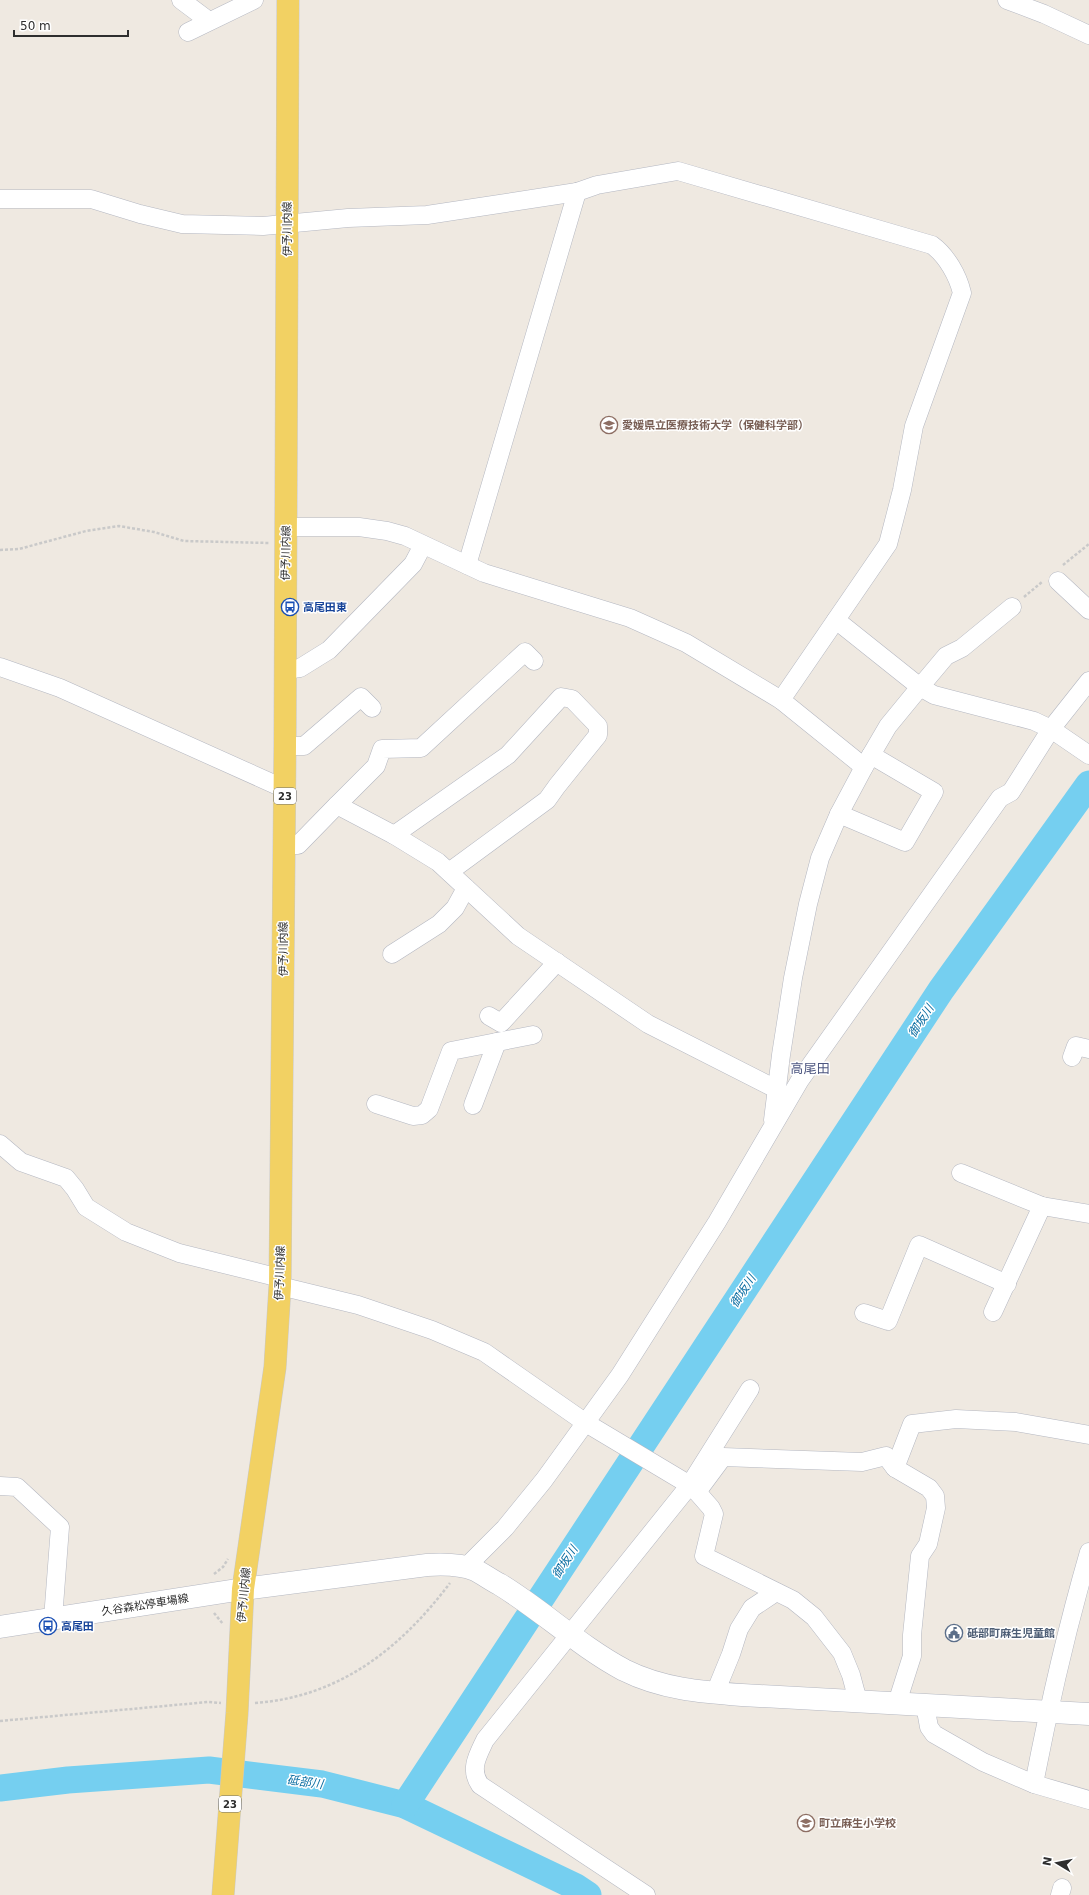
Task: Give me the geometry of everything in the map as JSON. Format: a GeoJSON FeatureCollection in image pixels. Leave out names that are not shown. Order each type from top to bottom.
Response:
{"type":"FeatureCollection","features":[{"type":"Feature","properties":{"kind":"main road","name":"伊予川内線"},"geometry":{"type":"LineString","coordinates":[[224,1895],[237,1709],[243,1589],[274,1367],[280,1282],[285,789],[288,0]]}},
{"type":"Feature","properties":{"kind":"street"},"geometry":{"type":"LineString","coordinates":[[181,0],[209,21]]}},
{"type":"Feature","properties":{"kind":"street"},"geometry":{"type":"LineString","coordinates":[[1007,0],[1044,14],[1089,35]]}},
{"type":"Feature","properties":{"kind":"street"},"geometry":{"type":"LineString","coordinates":[[188,32],[247,1]]}},
{"type":"Feature","properties":{"kind":"street"},"geometry":{"type":"LineString","coordinates":[[0,200],[91,199],[140,214],[182,224],[286,224],[348,218],[427,215],[577,192],[597,185],[678,171],[932,245],[941,252],[960,283],[962,293],[914,426],[902,490],[888,544],[781,700]]}},
{"type":"Feature","properties":{"kind":"street"},"geometry":{"type":"LineString","coordinates":[[467,565],[577,192]]}},
{"type":"Feature","properties":{"kind":"street"},"geometry":{"type":"LineString","coordinates":[[286,535],[359,526],[405,536],[484,573],[630,618],[686,643],[781,700],[867,761],[934,792],[905,842],[839,814]]}},
{"type":"Feature","properties":{"kind":"street"},"geometry":{"type":"LineString","coordinates":[[285,670],[300,668],[329,650],[413,564],[423,545]]}},
{"type":"Feature","properties":{"kind":"street"},"geometry":{"type":"LineString","coordinates":[[1058,581],[1089,610]]}},
{"type":"Feature","properties":{"kind":"street"},"geometry":{"type":"LineString","coordinates":[[772,1127],[776,1088],[793,978],[808,904],[820,858],[839,814],[867,761],[896,715],[946,656],[962,648],[1012,607]]}},
{"type":"Feature","properties":{"kind":"street"},"geometry":{"type":"LineString","coordinates":[[836,620],[920,687],[934,695],[1034,722],[1054,731],[1089,755]]}},
{"type":"Feature","properties":{"kind":"street"},"geometry":{"type":"LineString","coordinates":[[284,845],[298,845],[376,766],[382,749],[416,750],[421,748],[525,652],[534,661]]}},
{"type":"Feature","properties":{"kind":"street"},"geometry":{"type":"LineString","coordinates":[[0,667],[60,688],[285,789]]}},
{"type":"Feature","properties":{"kind":"street"},"geometry":{"type":"LineString","coordinates":[[1089,681],[1010,792],[1000,798],[800,1080],[717,1222],[620,1375],[591,1425],[470,1569],[521,1598],[599,1655],[625,1670],[654,1683],[687,1691],[1089,1714]]}},
{"type":"Feature","properties":{"kind":"street"},"geometry":{"type":"LineString","coordinates":[[285,746],[304,746],[361,697],[372,708]]}},
{"type":"Feature","properties":{"kind":"street"},"geometry":{"type":"LineString","coordinates":[[394,835],[508,755],[561,697],[572,699],[598,726],[600,730],[598,735],[547,800],[449,872]]}},
{"type":"Feature","properties":{"kind":"street"},"geometry":{"type":"LineString","coordinates":[[337,805],[394,835],[438,862],[518,936],[648,1024],[776,1088]]}},
{"type":"Feature","properties":{"kind":"street"},"geometry":{"type":"LineString","coordinates":[[392,954],[439,924],[455,908],[466,888]]}},
{"type":"Feature","properties":{"kind":"street"},"geometry":{"type":"LineString","coordinates":[[473,1105],[502,1041],[495,1019],[557,962]]}},
{"type":"Feature","properties":{"kind":"street"},"geometry":{"type":"LineString","coordinates":[[376,1104],[413,1116],[422,1115],[429,1109],[451,1051],[533,1035]]}},
{"type":"Feature","properties":{"kind":"street"},"geometry":{"type":"LineString","coordinates":[[1072,1057],[1076,1046],[1089,1049]]}},
{"type":"Feature","properties":{"kind":"street"},"geometry":{"type":"LineString","coordinates":[[0,1144],[20,1162],[66,1178],[86,1207],[126,1232],[179,1254],[358,1305],[432,1330],[484,1352],[591,1425],[690,1486],[711,1508],[714,1514],[704,1556],[793,1600],[808,1612],[829,1636],[842,1654],[858,1701]]}},
{"type":"Feature","properties":{"kind":"street"},"geometry":{"type":"LineString","coordinates":[[961,1173],[1042,1206],[1089,1214]]}},
{"type":"Feature","properties":{"kind":"street"},"geometry":{"type":"LineString","coordinates":[[993,1312],[1042,1206]]}},
{"type":"Feature","properties":{"kind":"street"},"geometry":{"type":"LineString","coordinates":[[864,1313],[888,1321],[918,1245],[1007,1284]]}},
{"type":"Feature","properties":{"kind":"street"},"geometry":{"type":"LineString","coordinates":[[646,1895],[480,1784],[474,1773],[476,1760],[485,1740],[569,1633],[690,1486],[750,1389]]}},
{"type":"Feature","properties":{"kind":"street"},"geometry":{"type":"LineString","coordinates":[[895,1468],[912,1424],[956,1419],[1016,1422],[1089,1435]]}},
{"type":"Feature","properties":{"kind":"street"},"geometry":{"type":"LineString","coordinates":[[690,1486],[723,1457],[862,1462],[886,1456],[895,1468],[929,1488],[934,1496],[936,1508],[928,1544],[920,1556],[912,1635],[912,1656],[897,1703]]}},
{"type":"Feature","properties":{"kind":"street"},"geometry":{"type":"LineString","coordinates":[[0,1486],[17,1487],[60,1527],[53,1619]]}},
{"type":"Feature","properties":{"kind":"street"},"geometry":{"type":"LineString","coordinates":[[1034,1784],[1048,1711],[1070,1616],[1089,1552]]}},
{"type":"Feature","properties":{"kind":"street","name":"久谷森松停車場線"},"geometry":{"type":"LineString","coordinates":[[0,1628],[243,1589],[427,1565],[447,1564],[470,1569]]}},
{"type":"Feature","properties":{"kind":"street"},"geometry":{"type":"LineString","coordinates":[[715,1693],[731,1654],[739,1629],[752,1608],[776,1592]]}},
{"type":"Feature","properties":{"kind":"street"},"geometry":{"type":"LineString","coordinates":[[925,1705],[929,1727],[934,1734],[983,1762],[1034,1784],[1089,1800]]}},
{"type":"Feature","properties":{"kind":"path"},"geometry":{"type":"LineString","coordinates":[[0,550],[19,549],[86,531],[119,526],[154,532],[184,541],[286,535]]}},
{"type":"Feature","properties":{"kind":"path"},"geometry":{"type":"LineString","coordinates":[[0,1721],[208,1702],[237,1709],[293,1698],[337,1683],[378,1658],[415,1625],[431,1608],[452,1581],[470,1569]]}},
{"type":"Feature","properties":{"kind":"waterway","name":"御坂川"},"geometry":{"type":"LineString","coordinates":[[405,1805],[941,990],[1089,784]]}},
{"type":"Feature","properties":{"kind":"waterway","name":"砥部川"},"geometry":{"type":"LineString","coordinates":[[0,1788],[68,1780],[209,1770],[322,1784],[405,1805],[576,1887],[588,1895]]}},
{"type":"Feature","properties":{"kind":"place","name":"愛媛県立医療技術大学（保健科学部）"},"geometry":{"type":"Point","coordinates":[609,425]}},
{"type":"Feature","properties":{"kind":"place","name":"高尾田東"},"geometry":{"type":"Point","coordinates":[290,607]}},
{"type":"Feature","properties":{"kind":"place","name":"高尾田"},"geometry":{"type":"Point","coordinates":[48,1626]}},
{"type":"Feature","properties":{"kind":"place","name":"砥部町麻生児童館"},"geometry":{"type":"Point","coordinates":[954,1633]}},
{"type":"Feature","properties":{"kind":"place","name":"町立麻生小学校"},"geometry":{"type":"Point","coordinates":[806,1823]}},
{"type":"Feature","properties":{"kind":"district","name":"高尾田"},"geometry":{"type":"Point","coordinates":[810,1068]}}]}
